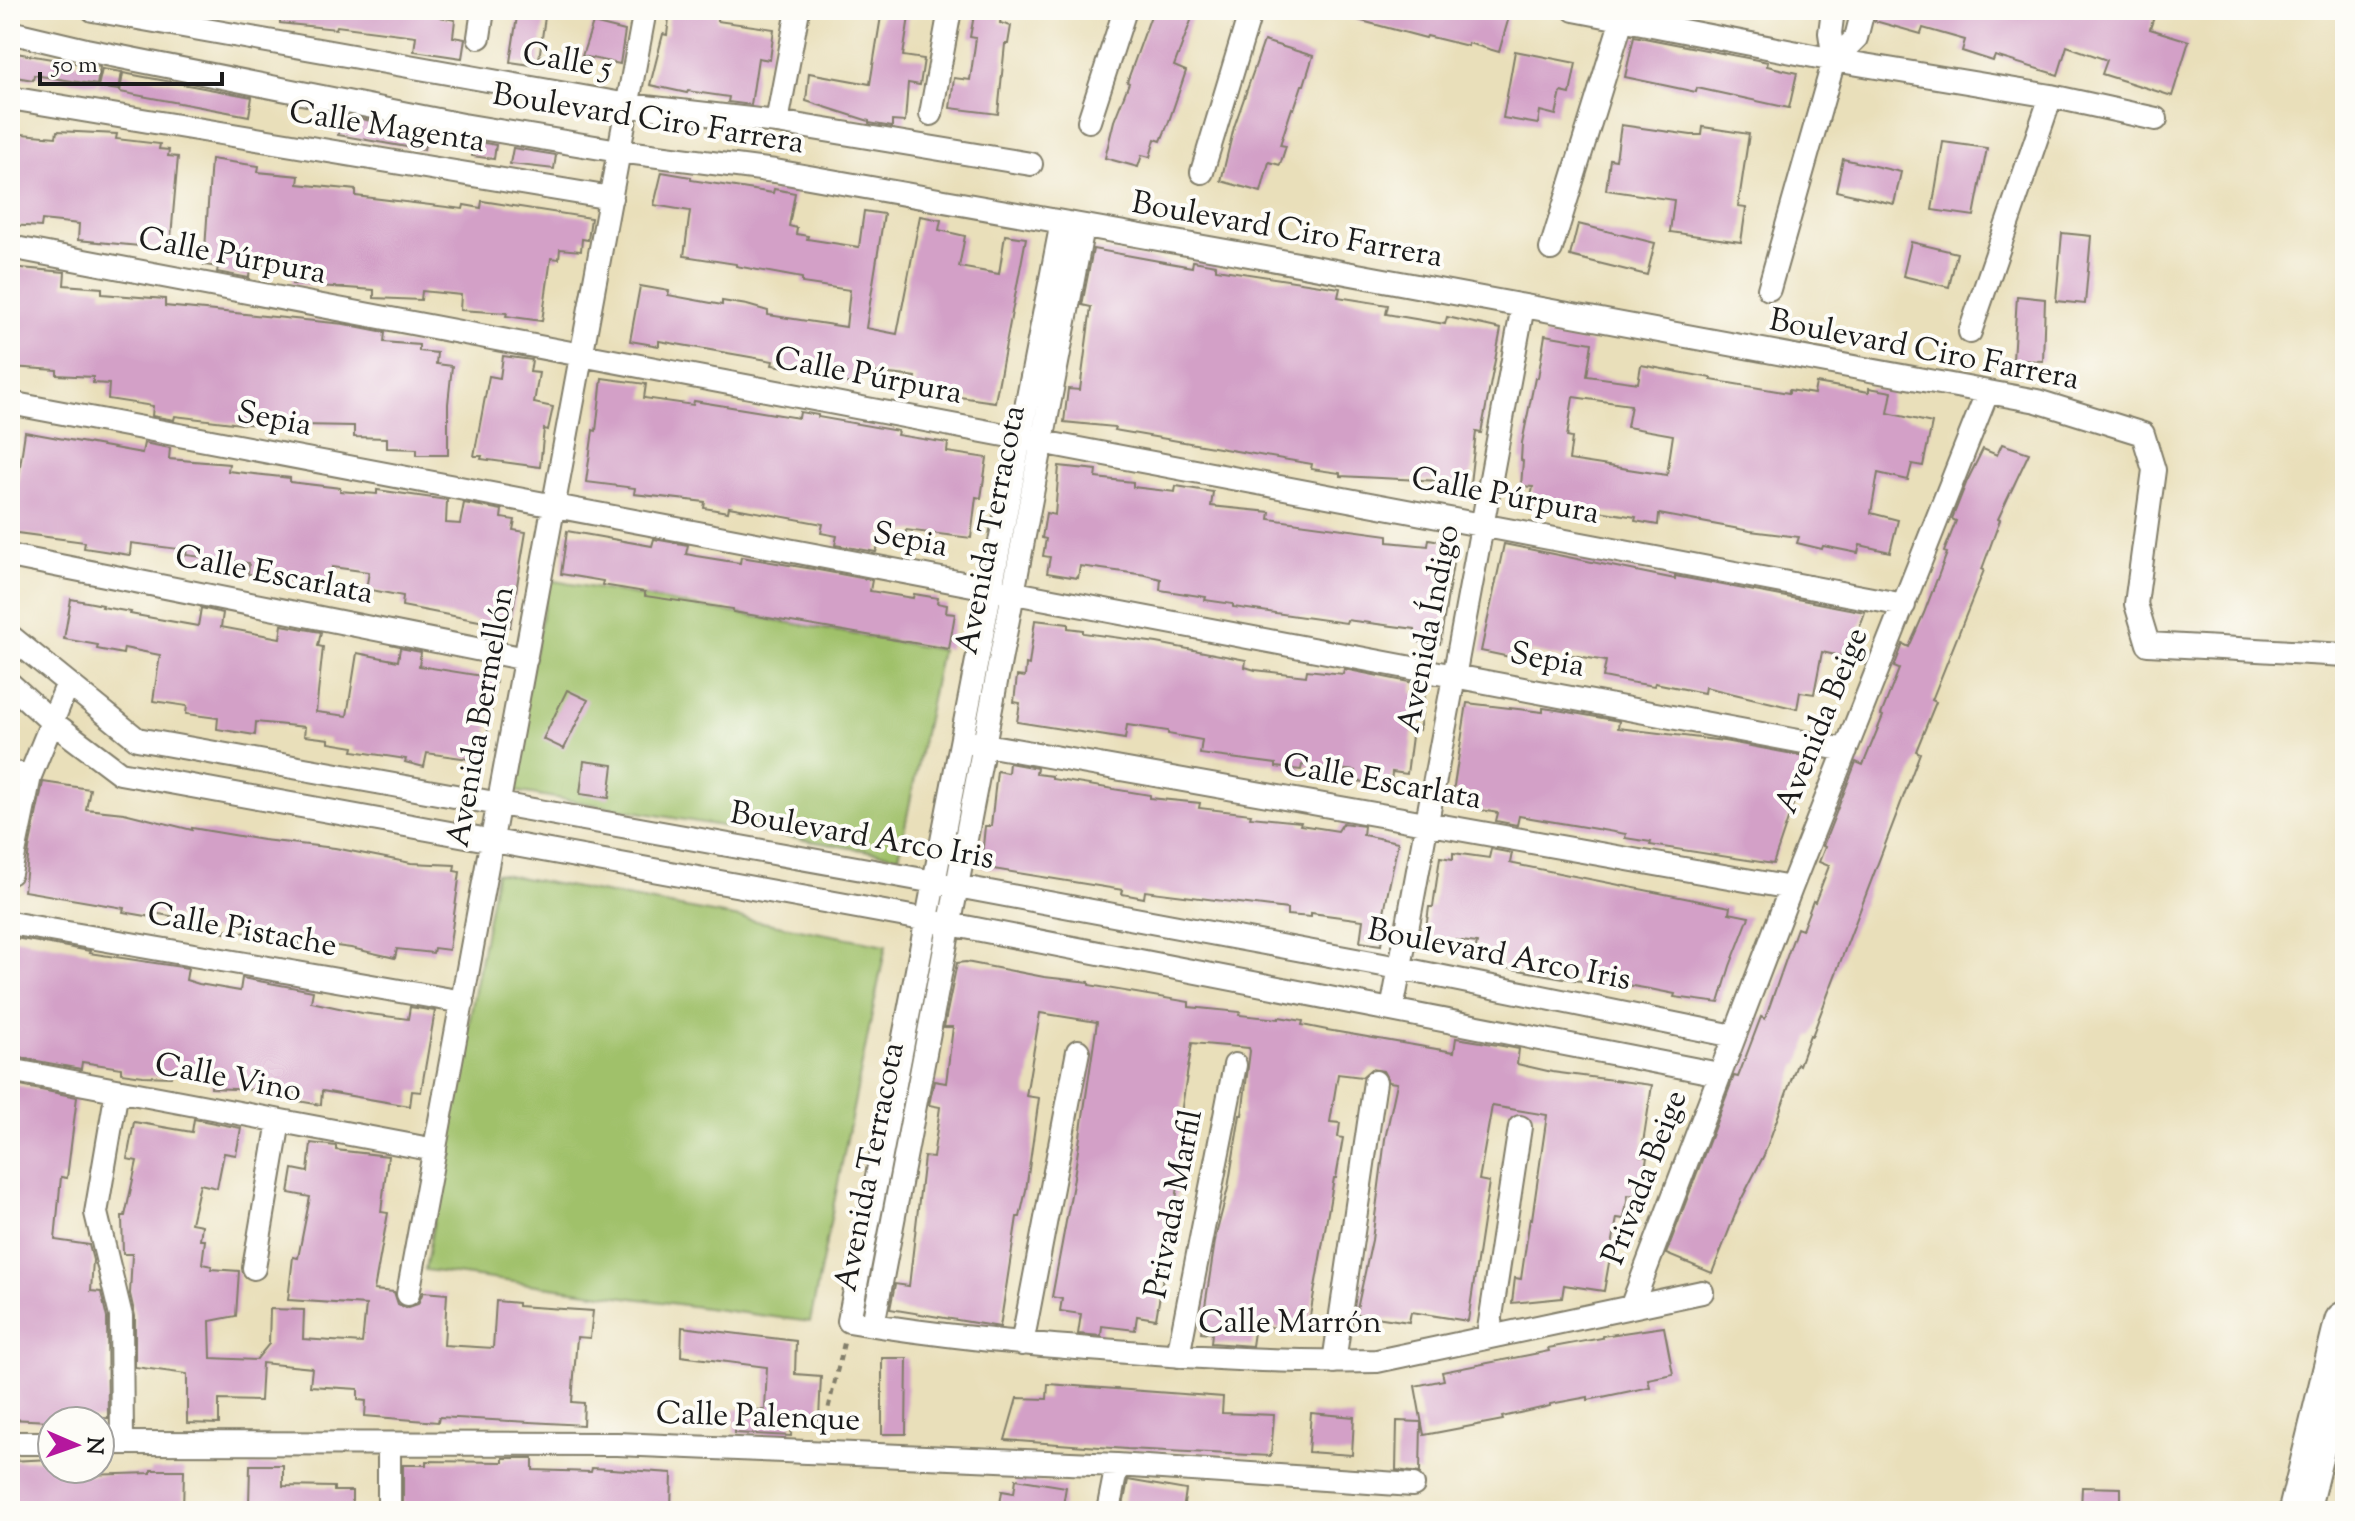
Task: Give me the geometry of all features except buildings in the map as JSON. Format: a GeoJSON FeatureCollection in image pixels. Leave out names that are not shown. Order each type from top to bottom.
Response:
{"type":"FeatureCollection","features":[{"type":"Feature","properties":{"kind":"highway"},"geometry":{"type":"LineString","coordinates":[[2299,1511],[2345,1322]]}},
{"type":"Feature","properties":{"kind":"street","name":"Calle 5"},"geometry":{"type":"LineString","coordinates":[[93,10],[628,105],[777,122],[1031,164]]}},
{"type":"Feature","properties":{"kind":"street"},"geometry":{"type":"LineString","coordinates":[[479,37],[483,10]]}},
{"type":"Feature","properties":{"kind":"street","name":"Avenida Bermellón"},"geometry":{"type":"LineString","coordinates":[[408,1294],[645,10]]}},
{"type":"Feature","properties":{"kind":"street"},"geometry":{"type":"LineString","coordinates":[[777,122],[798,10]]}},
{"type":"Feature","properties":{"kind":"street"},"geometry":{"type":"LineString","coordinates":[[931,114],[950,10]]}},
{"type":"Feature","properties":{"kind":"street"},"geometry":{"type":"LineString","coordinates":[[1089,121],[1125,10]]}},
{"type":"Feature","properties":{"kind":"street"},"geometry":{"type":"LineString","coordinates":[[1202,172],[1251,10]]}},
{"type":"Feature","properties":{"kind":"street"},"geometry":{"type":"LineString","coordinates":[[1574,10],[1834,60],[2051,96],[2156,119]]}},
{"type":"Feature","properties":{"kind":"street"},"geometry":{"type":"LineString","coordinates":[[1769,289],[1834,60],[1830,33],[1833,10]]}},
{"type":"Feature","properties":{"kind":"street"},"geometry":{"type":"LineString","coordinates":[[1834,60],[1856,38],[1863,10]]}},
{"type":"Feature","properties":{"kind":"street"},"geometry":{"type":"LineString","coordinates":[[1551,249],[1622,19]]}},
{"type":"Feature","properties":{"kind":"street","name":"Boulevard Ciro Farrera"},"geometry":{"type":"LineString","coordinates":[[10,32],[448,122],[619,151],[775,171],[2037,401],[2143,434],[2154,470],[2136,604],[2148,644],[2345,655]]}},
{"type":"Feature","properties":{"kind":"street"},"geometry":{"type":"LineString","coordinates":[[1970,332],[2051,96]]}},
{"type":"Feature","properties":{"kind":"street","name":"Calle Magenta"},"geometry":{"type":"LineString","coordinates":[[10,98],[611,198]]}},
{"type":"Feature","properties":{"kind":"street","name":"Avenida Terracota"},"geometry":{"type":"LineString","coordinates":[[1002,591],[961,740],[849,1321],[873,1325],[984,745],[1002,591],[1072,225]]}},
{"type":"Feature","properties":{"kind":"street","name":"Calle Púrpura"},"geometry":{"type":"LineString","coordinates":[[10,247],[1904,605]]}},
{"type":"Feature","properties":{"kind":"street","name":"Avenida Índigo"},"geometry":{"type":"LineString","coordinates":[[1392,1010],[1523,306]]}},
{"type":"Feature","properties":{"kind":"street","name":"Avenida Beige"},"geometry":{"type":"LineString","coordinates":[[1719,1074],[1987,393]]}},
{"type":"Feature","properties":{"kind":"street","name":"Sepia"},"geometry":{"type":"LineString","coordinates":[[10,403],[1846,750]]}},
{"type":"Feature","properties":{"kind":"street","name":"Calle Escarlata"},"geometry":{"type":"LineString","coordinates":[[10,556],[526,659]]}},
{"type":"Feature","properties":{"kind":"street","name":"Boulevard Arco Iris"},"geometry":{"type":"LineString","coordinates":[[10,636],[137,739],[1399,968],[1734,1036]]}},
{"type":"Feature","properties":{"kind":"street"},"geometry":{"type":"LineString","coordinates":[[10,873],[20,774],[51,721],[68,683]]}},
{"type":"Feature","properties":{"kind":"street"},"geometry":{"type":"LineString","coordinates":[[10,684],[51,721],[120,773],[950,924],[1719,1074]]}},
{"type":"Feature","properties":{"kind":"street","name":"Calle Escarlata"},"geometry":{"type":"LineString","coordinates":[[961,740],[1791,888]]}},
{"type":"Feature","properties":{"kind":"street","name":"Calle Pistache"},"geometry":{"type":"LineString","coordinates":[[10,923],[463,1002]]}},
{"type":"Feature","properties":{"kind":"street"},"geometry":{"type":"LineString","coordinates":[[1022,1344],[1078,1051]]}},
{"type":"Feature","properties":{"kind":"street","name":"Privada Marfil"},"geometry":{"type":"LineString","coordinates":[[1178,1356],[1235,1065]]}},
{"type":"Feature","properties":{"kind":"street","name":"Calle Vino"},"geometry":{"type":"LineString","coordinates":[[10,1070],[435,1150]]}},
{"type":"Feature","properties":{"kind":"street","name":"Privada Beige"},"geometry":{"type":"LineString","coordinates":[[1632,1305],[1719,1074]]}},
{"type":"Feature","properties":{"kind":"street"},"geometry":{"type":"LineString","coordinates":[[1334,1362],[1375,1082]]}},
{"type":"Feature","properties":{"kind":"street"},"geometry":{"type":"LineString","coordinates":[[114,1405],[121,1316],[96,1213],[117,1090]]}},
{"type":"Feature","properties":{"kind":"street"},"geometry":{"type":"LineString","coordinates":[[254,1268],[279,1121]]}},
{"type":"Feature","properties":{"kind":"street"},"geometry":{"type":"LineString","coordinates":[[1488,1336],[1520,1127]]}},
{"type":"Feature","properties":{"kind":"street","name":"Calle Marrón"},"geometry":{"type":"LineString","coordinates":[[873,1325],[1022,1344],[1178,1356],[1377,1361],[1702,1292]]}},
{"type":"Feature","properties":{"kind":"street"},"geometry":{"type":"LineString","coordinates":[[10,1443],[36,1443]]}},
{"type":"Feature","properties":{"kind":"street","name":"Calle Palenque"},"geometry":{"type":"LineString","coordinates":[[116,1443],[617,1444],[1117,1465],[1413,1485]]}},
{"type":"Feature","properties":{"kind":"street"},"geometry":{"type":"LineString","coordinates":[[389,1445],[389,1511]]}},
{"type":"Feature","properties":{"kind":"street"},"geometry":{"type":"LineString","coordinates":[[1108,1511],[1117,1465]]}},
{"type":"Feature","properties":{"kind":"path"},"geometry":{"type":"LineString","coordinates":[[818,1452],[849,1321]]}},
{"type":"Feature","properties":{"kind":"green space"},"geometry":{"type":"Polygon","coordinates":[[[549,580],[941,650],[899,856],[508,790],[549,580]]]}},
{"type":"Feature","properties":{"kind":"green space"},"geometry":{"type":"Polygon","coordinates":[[[496,873],[886,945],[810,1322],[425,1270],[496,873]]]}}]}
